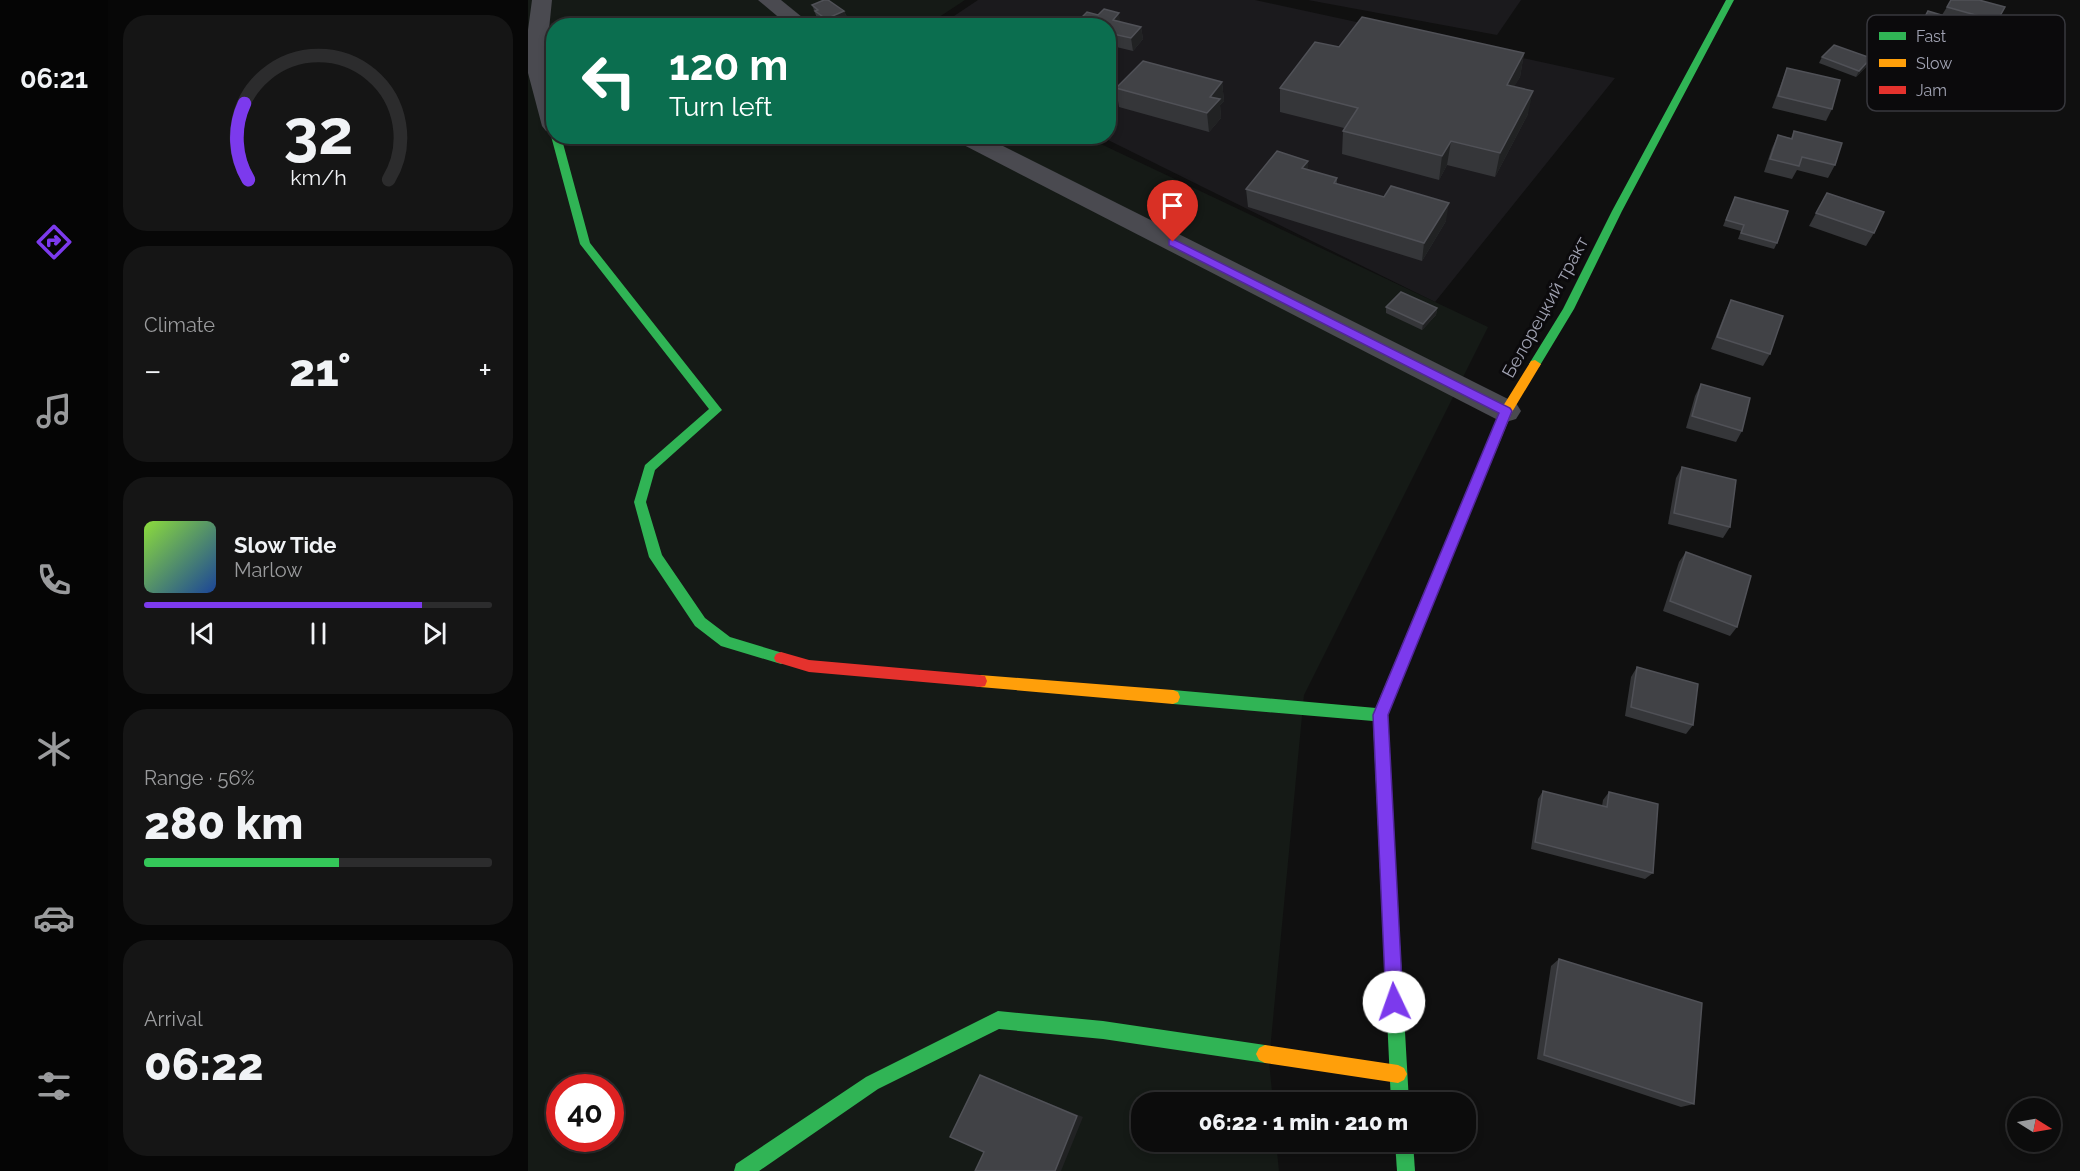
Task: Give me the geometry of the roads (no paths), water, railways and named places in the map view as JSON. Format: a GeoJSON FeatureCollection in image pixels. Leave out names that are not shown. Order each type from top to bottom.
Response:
{"type":"FeatureCollection","features":[{"type":"Feature","properties":{"kind":"street"},"geometry":{"type":"LineString","coordinates":[[542,0],[535,58],[546,97]]}},
{"type":"Feature","properties":{"kind":"street"},"geometry":{"type":"LineString","coordinates":[[768,0],[792,18]]}},
{"type":"Feature","properties":{"kind":"street","name":"Белорецкий тракт"},"geometry":{"type":"LineString","coordinates":[[1399,1092],[1380,715],[1506,411],[1568,309],[1617,211],[1731,0]]}},
{"type":"Feature","properties":{"kind":"street"},"geometry":{"type":"LineString","coordinates":[[558,144],[585,244],[716,410],[649,468],[640,502],[656,557],[700,622],[726,642],[809,666],[1380,715]]}},
{"type":"Feature","properties":{"kind":"street"},"geometry":{"type":"LineString","coordinates":[[980,144],[1506,411]]}},
{"type":"Feature","properties":{"kind":"street"},"geometry":{"type":"LineString","coordinates":[[743,1171],[872,1083],[998,1020],[1103,1030],[1398,1074]]}},
{"type":"Feature","properties":{"kind":"street"},"geometry":{"type":"LineString","coordinates":[[1405,1152],[1406,1171]]}}]}
